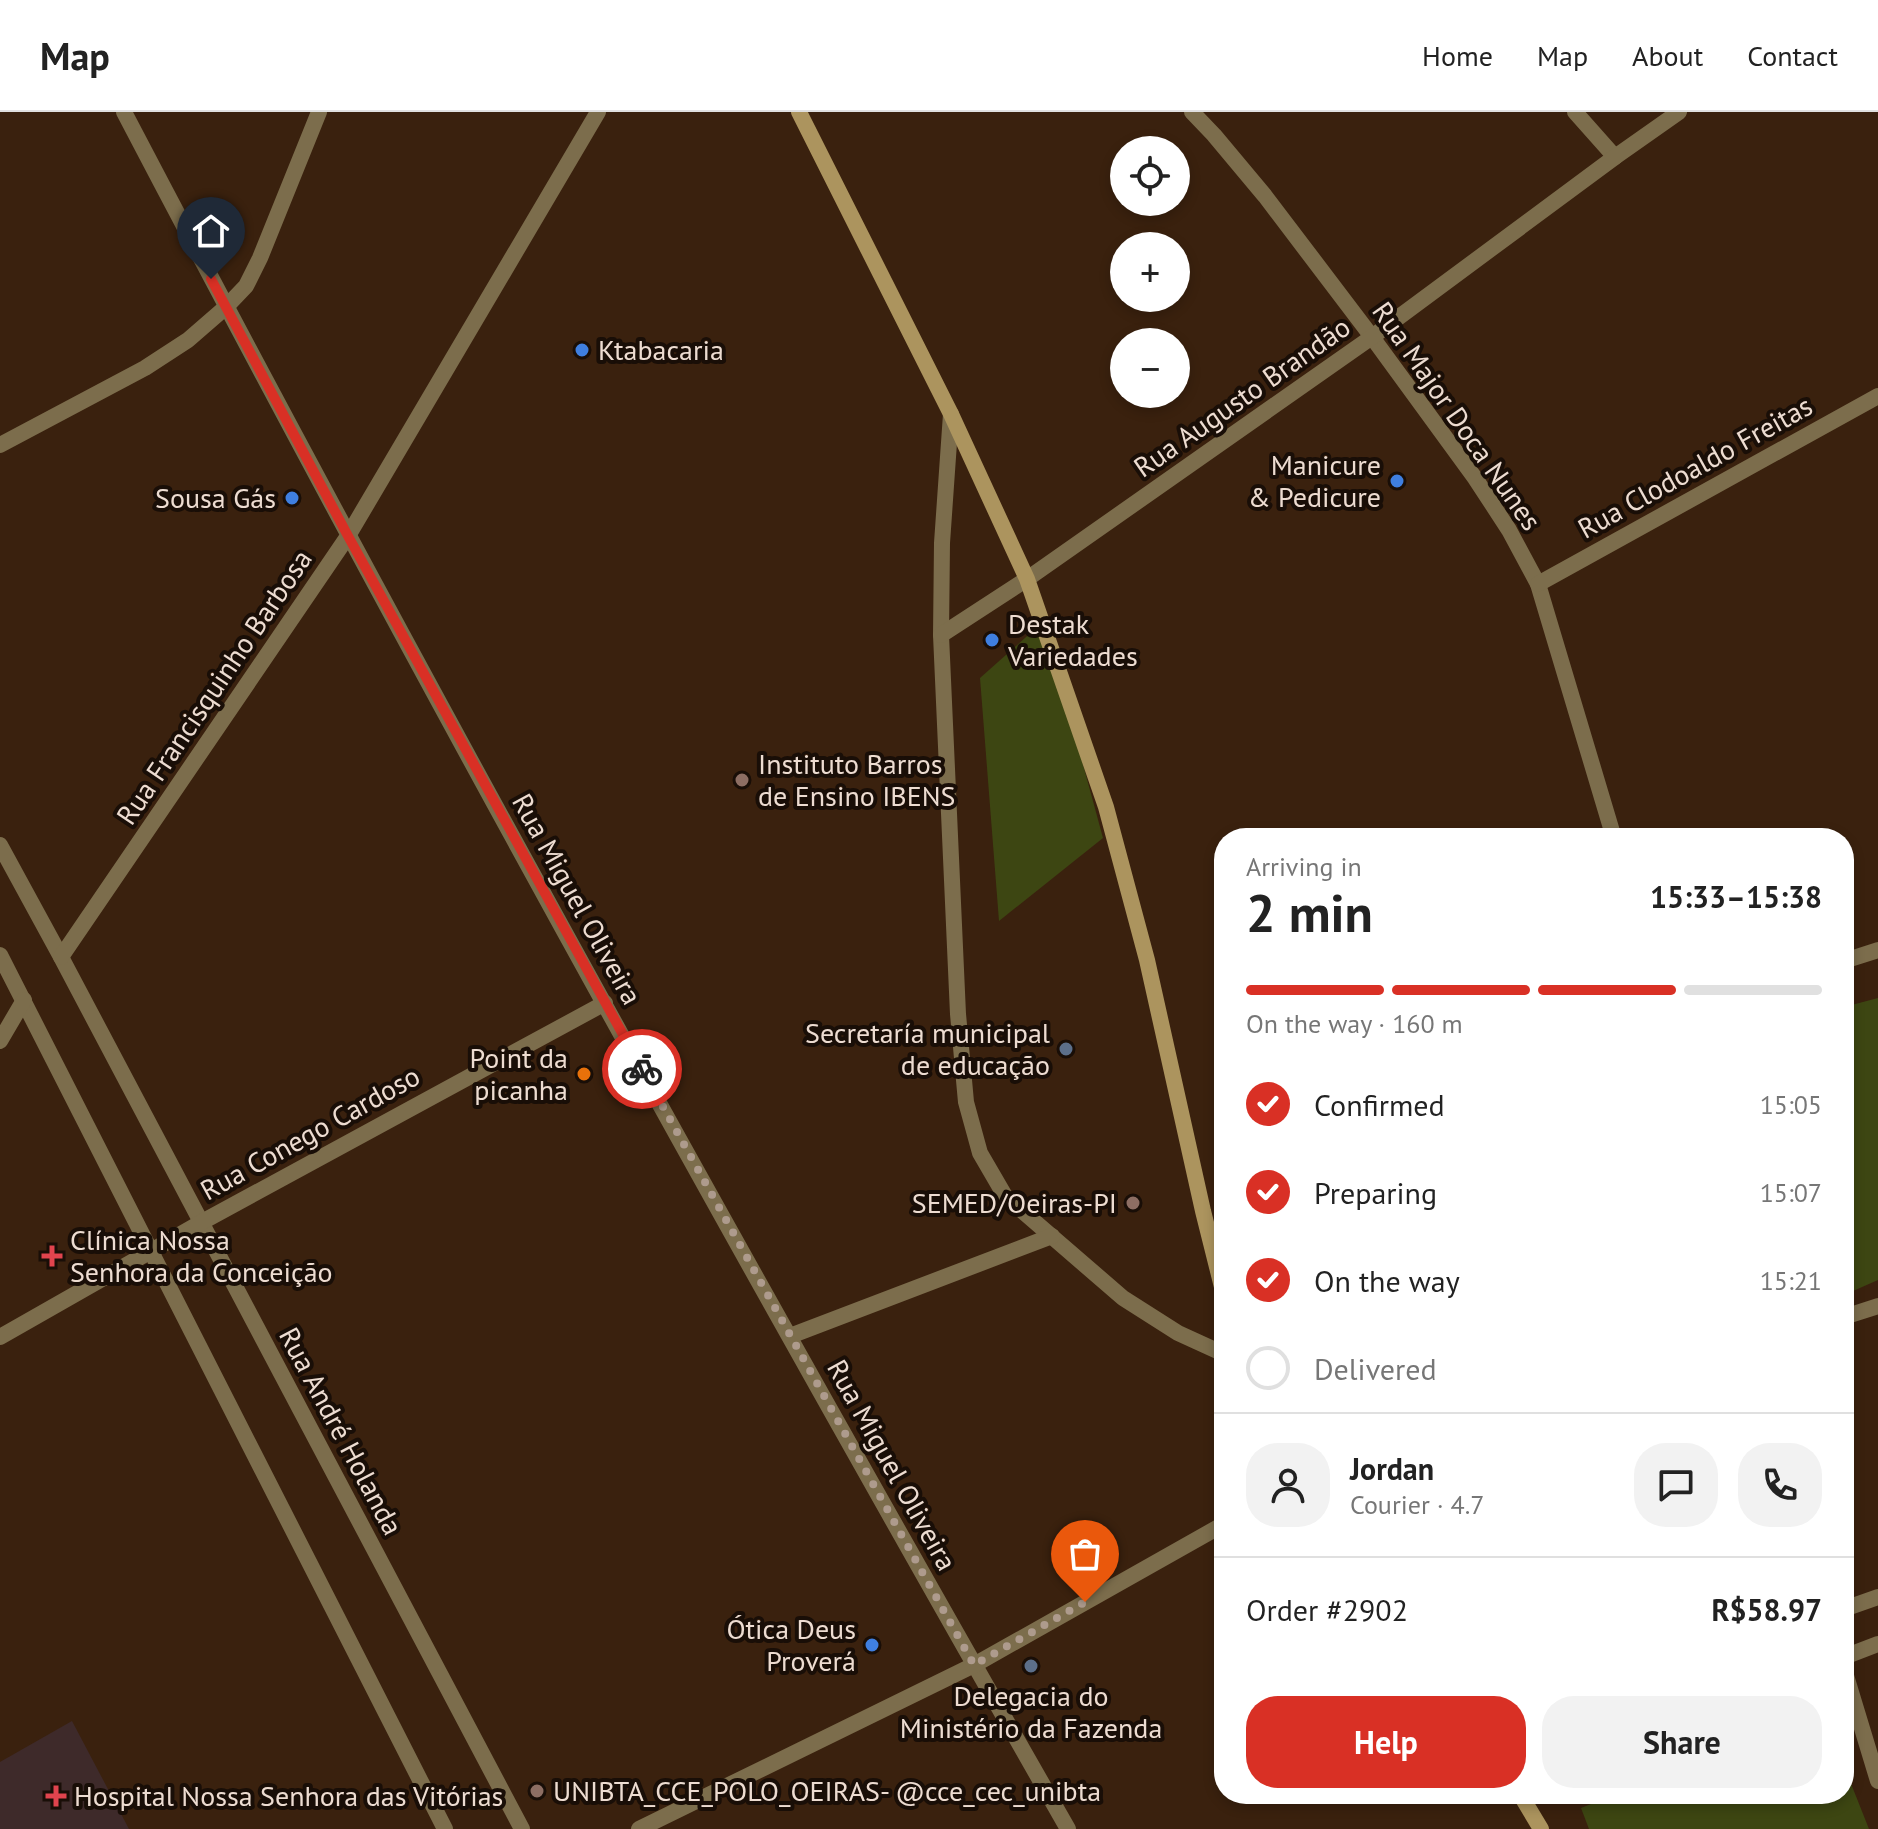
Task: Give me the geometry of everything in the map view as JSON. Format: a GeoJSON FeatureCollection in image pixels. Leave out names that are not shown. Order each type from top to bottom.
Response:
{"type":"FeatureCollection","features":[{"type":"Feature","properties":{"kind":"street","name":"Rua Miguel Oliveira"},"geometry":{"type":"LineString","coordinates":[[124,112],[348,536],[790,1336],[1068,1829]]}},
{"type":"Feature","properties":{"kind":"street"},"geometry":{"type":"LineString","coordinates":[[0,445],[145,368],[188,340],[226,307],[246,286],[260,258],[319,112]]}},
{"type":"Feature","properties":{"kind":"street","name":"Rua Francisquinho Barbosa"},"geometry":{"type":"LineString","coordinates":[[61,957],[348,536],[598,112]]}},
{"type":"Feature","properties":{"kind":"street"},"geometry":{"type":"LineString","coordinates":[[799,112],[951,414],[1027,579],[1106,807],[1147,960],[1214,1255]]}},
{"type":"Feature","properties":{"kind":"street","name":"Rua Major Doca Nunes"},"geometry":{"type":"LineString","coordinates":[[1192,112],[1265,196],[1372,337],[1509,530],[1538,584],[1611,828]]}},
{"type":"Feature","properties":{"kind":"street"},"geometry":{"type":"LineString","coordinates":[[1575,112],[1615,157]]}},
{"type":"Feature","properties":{"kind":"street","name":"Rua Augusto Brandão"},"geometry":{"type":"LineString","coordinates":[[941,635],[1027,579],[1372,337],[1679,112]]}},
{"type":"Feature","properties":{"kind":"street","name":"Rua Clodoaldo Freitas"},"geometry":{"type":"LineString","coordinates":[[1538,584],[1878,396]]}},
{"type":"Feature","properties":{"kind":"street"},"geometry":{"type":"LineString","coordinates":[[951,414],[942,543],[941,635],[958,1014],[966,1102],[980,1153],[1005,1196],[1123,1298],[1178,1333],[1214,1349]]}},
{"type":"Feature","properties":{"kind":"street","name":"Rua André Holanda"},"geometry":{"type":"LineString","coordinates":[[0,845],[522,1829]]}},
{"type":"Feature","properties":{"kind":"street"},"geometry":{"type":"LineString","coordinates":[[1854,958],[1878,950]]}},
{"type":"Feature","properties":{"kind":"street"},"geometry":{"type":"LineString","coordinates":[[0,955],[445,1829]]}},
{"type":"Feature","properties":{"kind":"street"},"geometry":{"type":"LineString","coordinates":[[0,1041],[24,1000]]}},
{"type":"Feature","properties":{"kind":"street","name":"Rua Conego Cardoso"},"geometry":{"type":"LineString","coordinates":[[0,1337],[202,1222],[605,1003]]}},
{"type":"Feature","properties":{"kind":"street"},"geometry":{"type":"LineString","coordinates":[[790,1336],[1052,1236]]}},
{"type":"Feature","properties":{"kind":"street"},"geometry":{"type":"LineString","coordinates":[[1854,1314],[1878,1306]]}},
{"type":"Feature","properties":{"kind":"street"},"geometry":{"type":"LineString","coordinates":[[639,1829],[974,1665],[1214,1530]]}},
{"type":"Feature","properties":{"kind":"street"},"geometry":{"type":"LineString","coordinates":[[1854,1605],[1878,1597]]}},
{"type":"Feature","properties":{"kind":"street"},"geometry":{"type":"LineString","coordinates":[[1854,1653],[1878,1644]]}},
{"type":"Feature","properties":{"kind":"street"},"geometry":{"type":"LineString","coordinates":[[1854,1702],[1878,1781]]}},
{"type":"Feature","properties":{"kind":"street"},"geometry":{"type":"LineString","coordinates":[[1526,1804],[1541,1829]]}},
{"type":"Feature","properties":{"kind":"shaded area","name":"Hospital Nossa Senhora das Vitórias"},"geometry":{"type":"Polygon","coordinates":[[[72,1721],[129,1829],[0,1829],[0,1762],[72,1721]]]}},
{"type":"Feature","properties":{"kind":"green space"},"geometry":{"type":"Polygon","coordinates":[[[1044,621],[1103,838],[999,921],[980,678],[1044,621]]]}},
{"type":"Feature","properties":{"kind":"green space"},"geometry":{"type":"Polygon","coordinates":[[[1878,998],[1878,1280],[1854,1291],[1854,1004],[1878,998]]]}},
{"type":"Feature","properties":{"kind":"green space"},"geometry":{"type":"Polygon","coordinates":[[[1854,1791],[1869,1829],[1589,1829],[1581,1808],[1591,1804],[1854,1804],[1854,1791]]]}},
{"type":"Feature","properties":{"kind":"way so far"},"geometry":{"type":"LineString","coordinates":[[642,1069],[974,1665],[1085,1602]]}},
{"type":"Feature","properties":{"kind":"place","name":"Ktabacaria"},"geometry":{"type":"Point","coordinates":[582,350]}},
{"type":"Feature","properties":{"kind":"place","name":"Manicure & Pedicure"},"geometry":{"type":"Point","coordinates":[1397,481]}},
{"type":"Feature","properties":{"kind":"place","name":"Sousa Gás"},"geometry":{"type":"Point","coordinates":[292,498]}},
{"type":"Feature","properties":{"kind":"place","name":"Destak Variedades"},"geometry":{"type":"Point","coordinates":[992,640]}},
{"type":"Feature","properties":{"kind":"place","name":"Instituto Barros de Ensino IBENS"},"geometry":{"type":"Point","coordinates":[742,780]}},
{"type":"Feature","properties":{"kind":"place","name":"Secretaría municipal de educação"},"geometry":{"type":"Point","coordinates":[1066,1049]}},
{"type":"Feature","properties":{"kind":"place","name":"Point da picanha"},"geometry":{"type":"Point","coordinates":[584,1074]}},
{"type":"Feature","properties":{"kind":"place","name":"SEMED/Oeiras-PI"},"geometry":{"type":"Point","coordinates":[1133,1203]}},
{"type":"Feature","properties":{"kind":"place","name":"Clínica Nossa Senhora da Conceição"},"geometry":{"type":"Point","coordinates":[52,1256]}},
{"type":"Feature","properties":{"kind":"place","name":"Ótica Deus Proverá"},"geometry":{"type":"Point","coordinates":[872,1645]}},
{"type":"Feature","properties":{"kind":"place","name":"Delegacia do Ministério da Fazenda"},"geometry":{"type":"Point","coordinates":[1031,1666]}},
{"type":"Feature","properties":{"kind":"place","name":"UNIBTA_CCE_POLO_OEIRAS- @cce_cec_unibta"},"geometry":{"type":"Point","coordinates":[537,1791]}},
{"type":"Feature","properties":{"kind":"place","name":"Hospital Nossa Senhora das Vitórias"},"geometry":{"type":"Point","coordinates":[56,1796]}},
{"type":"Feature","properties":{"kind":"route"},"geometry":{"type":"LineString","coordinates":[[211,279],[348,536],[642,1069]]}}]}
